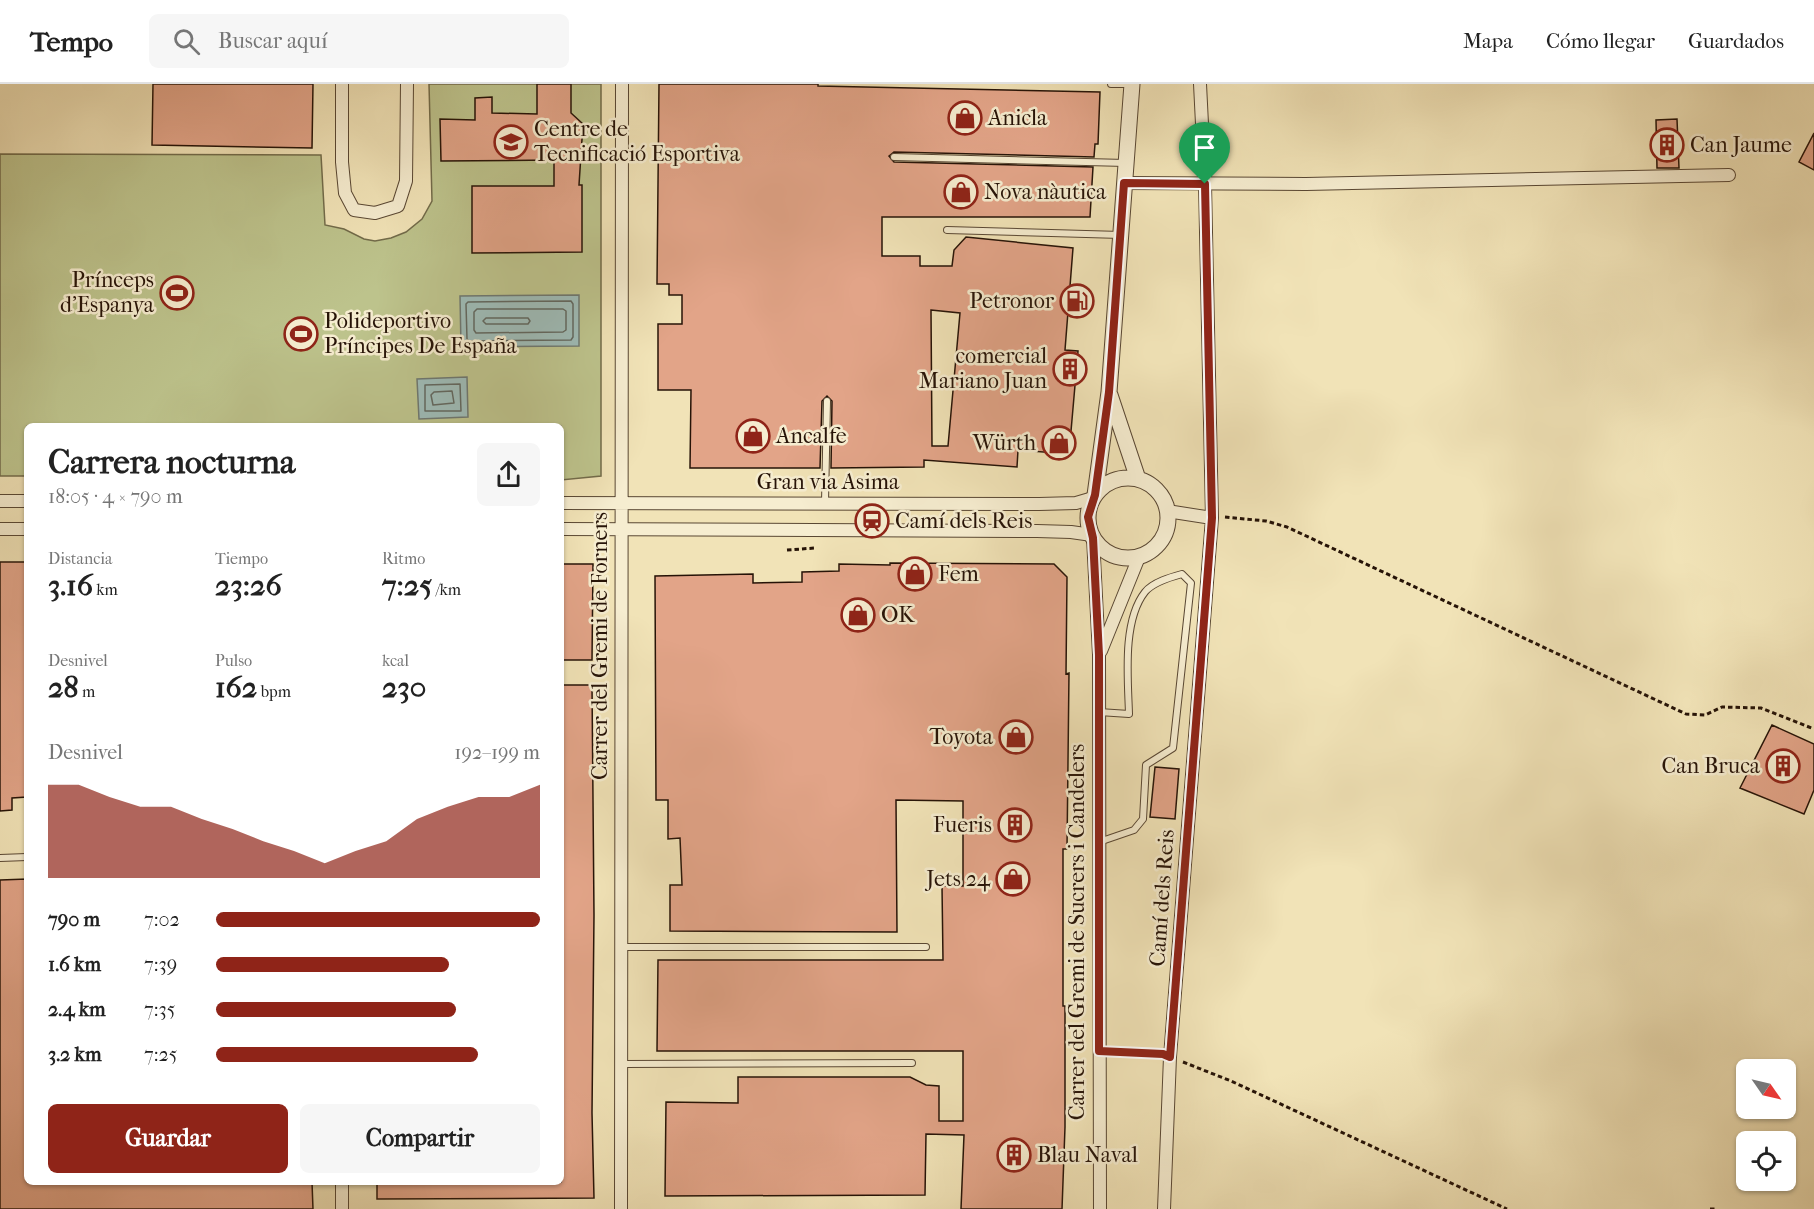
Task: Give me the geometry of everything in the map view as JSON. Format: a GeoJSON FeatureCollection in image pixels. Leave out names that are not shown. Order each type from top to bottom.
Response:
{"type":"FeatureCollection","features":[{"type":"Feature","properties":{"kind":"street"},"geometry":{"type":"LineString","coordinates":[[342,84],[342,162],[345,193],[354,210],[375,213],[398,206],[406,181],[407,84]]}},
{"type":"Feature","properties":{"kind":"street","name":"Carrer del Gremi de Forners"},"geometry":{"type":"LineString","coordinates":[[621,1209],[622,84]]}},
{"type":"Feature","properties":{"kind":"street"},"geometry":{"type":"LineString","coordinates":[[1094,496],[1103,486],[1114,480],[1138,479],[1157,490],[1167,511],[1165,534],[1150,552],[1126,558],[1113,555],[1102,548],[1093,537],[1088,517],[1094,496],[1109,392],[1132,84]]}},
{"type":"Feature","properties":{"kind":"street","name":"Camí dels Reis"},"geometry":{"type":"LineString","coordinates":[[1164,1209],[1170,1057],[1212,518],[1205,184],[1200,84]]}},
{"type":"Feature","properties":{"kind":"street"},"geometry":{"type":"LineString","coordinates":[[1124,183],[1306,184],[1729,175]]}},
{"type":"Feature","properties":{"kind":"street"},"geometry":{"type":"LineString","coordinates":[[1109,392],[1138,479]]}},
{"type":"Feature","properties":{"kind":"street","name":"Gran via Asima"},"geometry":{"type":"LineString","coordinates":[[564,503],[1039,504],[1076,503],[1094,496]]}},
{"type":"Feature","properties":{"kind":"street"},"geometry":{"type":"LineString","coordinates":[[0,501],[24,501]]}},
{"type":"Feature","properties":{"kind":"street"},"geometry":{"type":"LineString","coordinates":[[1167,511],[1212,518]]}},
{"type":"Feature","properties":{"kind":"street"},"geometry":{"type":"LineString","coordinates":[[0,529],[24,529]]}},
{"type":"Feature","properties":{"kind":"street"},"geometry":{"type":"LineString","coordinates":[[564,529],[1048,532],[1093,537]]}},
{"type":"Feature","properties":{"kind":"street","name":"Carrer del Gremi de Sucrers i Candelers"},"geometry":{"type":"LineString","coordinates":[[1093,537],[1099,655],[1100,1209]]}},
{"type":"Feature","properties":{"kind":"street","name":"Carrer del Gremi de Sucrers i Candelers"},"geometry":{"type":"LineString","coordinates":[[1099,655],[1139,556]]}},
{"type":"Feature","properties":{"kind":"street"},"geometry":{"type":"LineString","coordinates":[[342,1185],[342,1209]]}},
{"type":"Feature","properties":{"kind":"lane"},"geometry":{"type":"LineString","coordinates":[[1111,84],[1132,84]]}},
{"type":"Feature","properties":{"kind":"lane"},"geometry":{"type":"LineString","coordinates":[[894,157],[1126,163]]}},
{"type":"Feature","properties":{"kind":"lane"},"geometry":{"type":"LineString","coordinates":[[947,230],[1120,235]]}},
{"type":"Feature","properties":{"kind":"lane"},"geometry":{"type":"LineString","coordinates":[[825,503],[827,401]]}},
{"type":"Feature","properties":{"kind":"lane"},"geometry":{"type":"LineString","coordinates":[[1098,842],[1134,830],[1143,819],[1146,765],[1173,748],[1191,583],[1182,574],[1145,591],[1133,618],[1127,649],[1129,714],[1099,712]]}},
{"type":"Feature","properties":{"kind":"lane"},"geometry":{"type":"LineString","coordinates":[[0,858],[24,857]]}},
{"type":"Feature","properties":{"kind":"lane"},"geometry":{"type":"LineString","coordinates":[[621,947],[926,947]]}},
{"type":"Feature","properties":{"kind":"lane"},"geometry":{"type":"LineString","coordinates":[[621,1064],[912,1063]]}},
{"type":"Feature","properties":{"kind":"path"},"geometry":{"type":"LineString","coordinates":[[762,482],[793,481]]}},
{"type":"Feature","properties":{"kind":"path"},"geometry":{"type":"LineString","coordinates":[[1212,518],[1232,516],[1287,527],[1686,714],[1705,715],[1722,707],[1761,708],[1814,729]]}},
{"type":"Feature","properties":{"kind":"path"},"geometry":{"type":"LineString","coordinates":[[787,550],[815,548]]}},
{"type":"Feature","properties":{"kind":"path"},"geometry":{"type":"LineString","coordinates":[[1099,1051],[1163,1054],[1231,1081],[1507,1209]]}},
{"type":"Feature","properties":{"kind":"path"},"geometry":{"type":"LineString","coordinates":[[1710,1209],[1713,1207],[1716,1209]]}},
{"type":"Feature","properties":{"kind":"green space","name":"Polideportivo Príncipes De España"},"geometry":{"type":"Polygon","coordinates":[[[429,84],[601,84],[601,476],[564,480],[564,423],[24,423],[24,476],[0,476],[0,154],[321,155],[325,225],[344,229],[364,239],[375,241],[406,232],[422,219],[432,201],[429,84]]]}},
{"type":"Feature","properties":{"kind":"water"},"geometry":{"type":"Polygon","coordinates":[[[579,295],[579,346],[461,347],[460,296],[579,295]]]}},
{"type":"Feature","properties":{"kind":"water"},"geometry":{"type":"Polygon","coordinates":[[[467,377],[468,417],[419,419],[417,379],[467,377]]]}},
{"type":"Feature","properties":{"kind":"building"},"geometry":{"type":"Polygon","coordinates":[[[153,84],[313,84],[312,148],[152,145],[153,84]]]}},
{"type":"Feature","properties":{"kind":"building"},"geometry":{"type":"Polygon","coordinates":[[[537,84],[571,84],[571,113],[583,124],[579,185],[582,185],[582,252],[472,253],[472,186],[554,186],[554,160],[441,161],[440,119],[475,120],[475,98],[492,97],[492,113],[537,114],[537,84]]]}},
{"type":"Feature","properties":{"kind":"building"},"geometry":{"type":"Polygon","coordinates":[[[659,84],[818,84],[818,86],[1100,92],[1098,144],[1095,144],[1094,157],[894,152],[889,156],[894,162],[1093,167],[1090,217],[882,217],[882,256],[920,256],[920,266],[952,266],[954,250],[966,237],[1073,248],[1065,350],[1078,351],[1069,454],[1018,450],[1017,467],[924,460],[924,467],[831,468],[832,401],[827,396],[822,401],[820,468],[690,468],[691,390],[658,390],[658,324],[682,324],[682,295],[669,295],[669,284],[657,284],[659,84]],[[931,310],[932,446],[948,446],[960,313],[931,310]]]}},
{"type":"Feature","properties":{"kind":"building","name":"Can Jaume"},"geometry":{"type":"Polygon","coordinates":[[[1677,119],[1679,168],[1657,168],[1656,120],[1677,119]]]}},
{"type":"Feature","properties":{"kind":"building"},"geometry":{"type":"Polygon","coordinates":[[[1814,133],[1814,170],[1799,162],[1814,133]]]}},
{"type":"Feature","properties":{"kind":"building"},"geometry":{"type":"Polygon","coordinates":[[[0,562],[24,562],[24,797],[12,798],[12,810],[0,811],[0,562]]]}},
{"type":"Feature","properties":{"kind":"building"},"geometry":{"type":"Polygon","coordinates":[[[890,563],[1054,564],[1067,577],[1066,674],[1069,673],[1067,849],[1063,849],[1065,1127],[1062,1209],[961,1209],[964,1135],[926,1134],[925,1195],[665,1196],[666,1102],[738,1103],[738,1077],[910,1077],[926,1085],[939,1086],[939,1121],[963,1121],[963,1051],[657,1051],[658,960],[943,960],[942,886],[963,886],[963,801],[896,800],[897,932],[670,931],[670,885],[682,885],[680,838],[668,839],[668,800],[656,800],[655,576],[753,574],[753,583],[802,582],[802,572],[839,571],[839,564],[890,565],[890,563]]]}},
{"type":"Feature","properties":{"kind":"building"},"geometry":{"type":"Polygon","coordinates":[[[564,564],[593,564],[592,660],[564,660],[564,564]]]}},
{"type":"Feature","properties":{"kind":"building"},"geometry":{"type":"Polygon","coordinates":[[[564,685],[592,685],[594,1198],[377,1199],[377,1185],[564,1185],[564,685]]]}},
{"type":"Feature","properties":{"kind":"building","name":"Can Bruca"},"geometry":{"type":"Polygon","coordinates":[[[1772,725],[1814,744],[1814,790],[1804,814],[1740,788],[1772,725]]]}},
{"type":"Feature","properties":{"kind":"building"},"geometry":{"type":"Polygon","coordinates":[[[1155,767],[1179,769],[1175,819],[1150,817],[1155,767]]]}},
{"type":"Feature","properties":{"kind":"building"},"geometry":{"type":"Polygon","coordinates":[[[24,879],[24,1185],[312,1185],[313,1209],[0,1209],[0,880],[24,879]]]}},
{"type":"Feature","properties":{"kind":"place","name":"Anicla"},"geometry":{"type":"Point","coordinates":[965,118]}},
{"type":"Feature","properties":{"kind":"place","name":"Centre de Tecnificació Esportiva"},"geometry":{"type":"Point","coordinates":[511,142]}},
{"type":"Feature","properties":{"kind":"place","name":"Can Jaume"},"geometry":{"type":"Point","coordinates":[1667,145]}},
{"type":"Feature","properties":{"kind":"place","name":"Nova nàutica"},"geometry":{"type":"Point","coordinates":[961,192]}},
{"type":"Feature","properties":{"kind":"place","name":"Prínceps d'Espanya"},"geometry":{"type":"Point","coordinates":[177,293]}},
{"type":"Feature","properties":{"kind":"place","name":"Petronor"},"geometry":{"type":"Point","coordinates":[1077,301]}},
{"type":"Feature","properties":{"kind":"place","name":"Polideportivo Príncipes De España"},"geometry":{"type":"Point","coordinates":[301,334]}},
{"type":"Feature","properties":{"kind":"place","name":"comercial Mariano Juan"},"geometry":{"type":"Point","coordinates":[1070,369]}},
{"type":"Feature","properties":{"kind":"place","name":"Ancalfe"},"geometry":{"type":"Point","coordinates":[753,436]}},
{"type":"Feature","properties":{"kind":"place","name":"Würth"},"geometry":{"type":"Point","coordinates":[1059,443]}},
{"type":"Feature","properties":{"kind":"place","name":"Camí dels Reis"},"geometry":{"type":"Point","coordinates":[872,521]}},
{"type":"Feature","properties":{"kind":"place","name":"Fem"},"geometry":{"type":"Point","coordinates":[915,574]}},
{"type":"Feature","properties":{"kind":"place","name":"OK"},"geometry":{"type":"Point","coordinates":[858,615]}},
{"type":"Feature","properties":{"kind":"place","name":"Toyota"},"geometry":{"type":"Point","coordinates":[1016,737]}},
{"type":"Feature","properties":{"kind":"place","name":"Can Bruca"},"geometry":{"type":"Point","coordinates":[1783,766]}},
{"type":"Feature","properties":{"kind":"place","name":"Fueris"},"geometry":{"type":"Point","coordinates":[1015,825]}},
{"type":"Feature","properties":{"kind":"place","name":"Jets 24"},"geometry":{"type":"Point","coordinates":[1013,879]}},
{"type":"Feature","properties":{"kind":"place","name":"Blau Naval"},"geometry":{"type":"Point","coordinates":[1014,1155]}},
{"type":"Feature","properties":{"kind":"route"},"geometry":{"type":"LineString","coordinates":[[1124,183],[1205,184],[1212,518],[1170,1057],[1163,1054],[1099,1051],[1099,655],[1093,538],[1088,517],[1095,495],[1109,392],[1124,183]]}}]}
